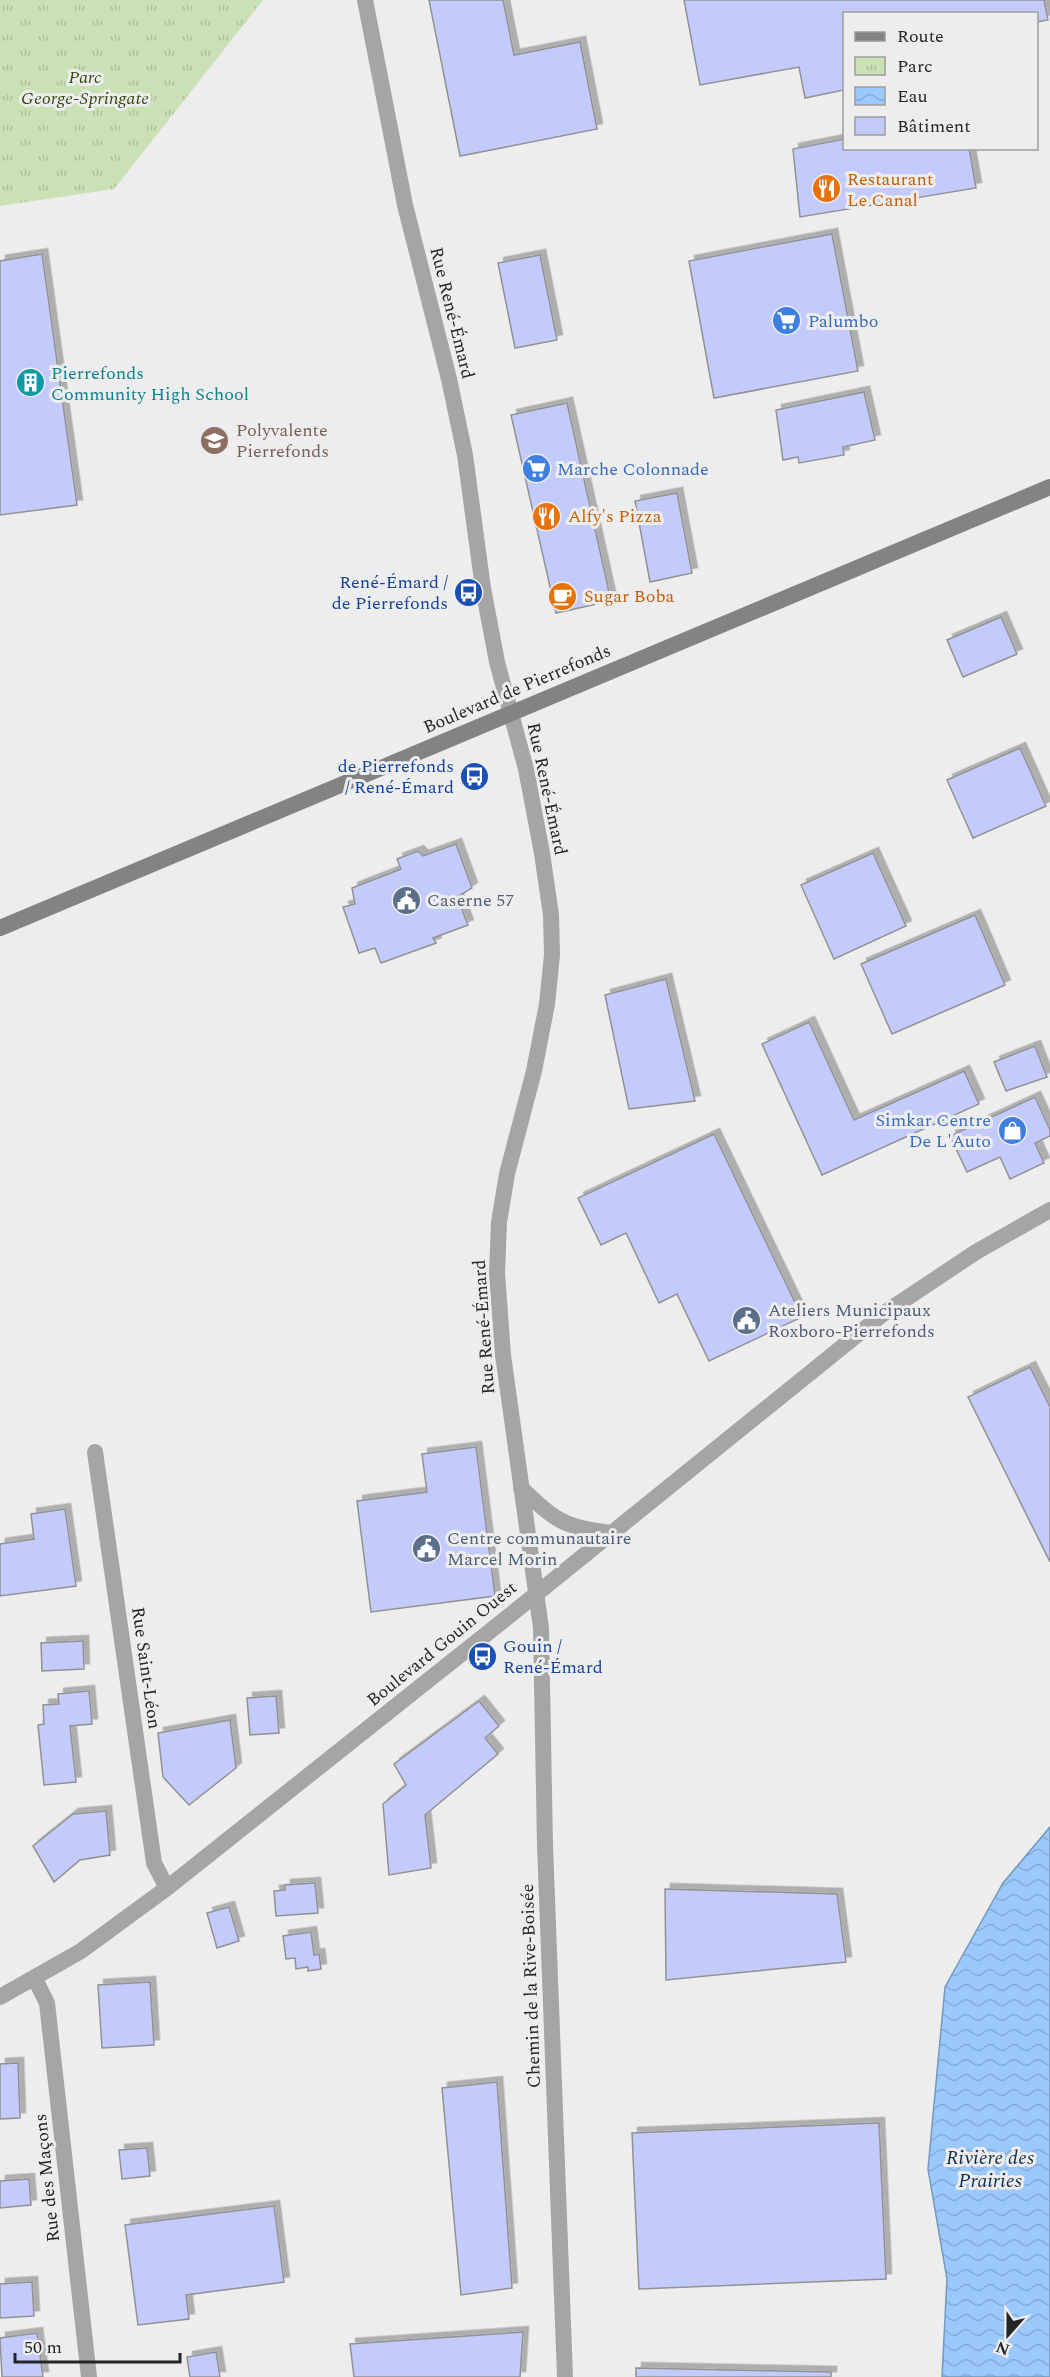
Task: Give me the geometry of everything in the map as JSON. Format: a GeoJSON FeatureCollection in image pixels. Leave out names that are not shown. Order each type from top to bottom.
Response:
{"type":"FeatureCollection","features":[{"type":"Feature","properties":{"kind":"main road","name":"Boulevard de Pierrefonds"},"geometry":{"type":"LineString","coordinates":[[0,928],[1050,487]]}},
{"type":"Feature","properties":{"kind":"street","name":"Rue René-Émard"},"geometry":{"type":"LineString","coordinates":[[365,0],[405,205],[449,379],[465,455],[473,504],[478,563],[497,662],[526,769],[550,898],[552,927],[548,1004],[534,1071],[507,1174],[496,1273],[500,1326],[536,1594]]}},
{"type":"Feature","properties":{"kind":"street","name":"Boulevard Gouin Ouest"},"geometry":{"type":"LineString","coordinates":[[0,1997],[81,1951],[167,1888],[883,1314],[967,1257],[1050,1210]]}},
{"type":"Feature","properties":{"kind":"street","name":"Rue Saint-Léon"},"geometry":{"type":"LineString","coordinates":[[95,1452],[154,1863],[167,1888]]}},
{"type":"Feature","properties":{"kind":"street"},"geometry":{"type":"LineString","coordinates":[[521,1488],[562,1523],[582,1529],[612,1533]]}},
{"type":"Feature","properties":{"kind":"street","name":"Chemin de la Rive-Boisée"},"geometry":{"type":"LineString","coordinates":[[536,1594],[541,1628],[544,1845],[566,2377]]}},
{"type":"Feature","properties":{"kind":"street","name":"Rue des Maçons"},"geometry":{"type":"LineString","coordinates":[[35,1979],[47,2003],[89,2377]]}},
{"type":"Feature","properties":{"kind":"green space","name":"Parc George-Springate"},"geometry":{"type":"Polygon","coordinates":[[[0,0],[263,0],[114,189],[0,206],[0,0]]]}},
{"type":"Feature","properties":{"kind":"water","name":"Rivière des Prairies"},"geometry":{"type":"Polygon","coordinates":[[[1050,1827],[1050,2377],[942,2377],[947,2279],[928,2169],[945,1987],[1003,1883],[1050,1827]]]}},
{"type":"Feature","properties":{"kind":"building"},"geometry":{"type":"Polygon","coordinates":[[[429,0],[503,0],[514,55],[580,42],[597,129],[460,156],[429,0]]]}},
{"type":"Feature","properties":{"kind":"building"},"geometry":{"type":"Polygon","coordinates":[[[684,0],[1044,0],[1048,20],[1038,22],[1038,12],[843,12],[843,90],[805,98],[799,67],[700,85],[684,0]]]}},
{"type":"Feature","properties":{"kind":"building"},"geometry":{"type":"Polygon","coordinates":[[[843,139],[843,150],[969,150],[976,188],[800,217],[793,149],[843,139]]]}},
{"type":"Feature","properties":{"kind":"building"},"geometry":{"type":"Polygon","coordinates":[[[832,234],[858,371],[714,398],[689,261],[832,234]]]}},
{"type":"Feature","properties":{"kind":"building","name":"Pierrefonds Community High School"},"geometry":{"type":"Polygon","coordinates":[[[42,254],[77,505],[0,515],[0,261],[42,254]]]}},
{"type":"Feature","properties":{"kind":"building"},"geometry":{"type":"Polygon","coordinates":[[[540,255],[557,340],[515,348],[498,263],[540,255]]]}},
{"type":"Feature","properties":{"kind":"building"},"geometry":{"type":"Polygon","coordinates":[[[864,392],[875,440],[843,447],[844,455],[799,463],[798,457],[783,460],[776,410],[864,392]]]}},
{"type":"Feature","properties":{"kind":"building"},"geometry":{"type":"Polygon","coordinates":[[[567,403],[611,601],[556,613],[511,415],[567,403]]]}},
{"type":"Feature","properties":{"kind":"building"},"geometry":{"type":"Polygon","coordinates":[[[677,493],[692,573],[650,582],[635,501],[677,493]]]}},
{"type":"Feature","properties":{"kind":"building"},"geometry":{"type":"Polygon","coordinates":[[[1001,617],[1017,654],[963,677],[947,640],[1001,617]]]}},
{"type":"Feature","properties":{"kind":"building"},"geometry":{"type":"Polygon","coordinates":[[[1020,748],[1046,806],[973,838],[947,780],[1020,748]]]}},
{"type":"Feature","properties":{"kind":"building","name":"Caserne 57"},"geometry":{"type":"Polygon","coordinates":[[[456,844],[472,888],[457,897],[468,925],[433,938],[436,943],[381,963],[375,948],[359,953],[343,907],[355,904],[352,888],[401,869],[397,859],[418,851],[423,856],[456,844]]]}},
{"type":"Feature","properties":{"kind":"building"},"geometry":{"type":"Polygon","coordinates":[[[873,853],[906,926],[834,959],[801,885],[873,853]]]}},
{"type":"Feature","properties":{"kind":"building"},"geometry":{"type":"Polygon","coordinates":[[[975,915],[1005,985],[892,1034],[861,964],[975,915]]]}},
{"type":"Feature","properties":{"kind":"building"},"geometry":{"type":"Polygon","coordinates":[[[666,979],[695,1101],[629,1109],[605,995],[666,979]]]}},
{"type":"Feature","properties":{"kind":"building"},"geometry":{"type":"Polygon","coordinates":[[[809,1022],[854,1120],[964,1071],[979,1104],[822,1175],[762,1044],[809,1022]]]}},
{"type":"Feature","properties":{"kind":"building"},"geometry":{"type":"Polygon","coordinates":[[[1035,1046],[1047,1077],[1006,1091],[994,1062],[1035,1046]]]}},
{"type":"Feature","properties":{"kind":"building"},"geometry":{"type":"Polygon","coordinates":[[[1035,1097],[1050,1130],[1050,1136],[1035,1143],[1044,1163],[1010,1179],[1000,1157],[967,1172],[950,1136],[1035,1097]]]}},
{"type":"Feature","properties":{"kind":"building"},"geometry":{"type":"Polygon","coordinates":[[[714,1134],[802,1317],[709,1361],[677,1294],[659,1303],[626,1233],[601,1245],[578,1198],[714,1134]]]}},
{"type":"Feature","properties":{"kind":"building"},"geometry":{"type":"Polygon","coordinates":[[[1030,1367],[1050,1407],[1050,1562],[968,1397],[1030,1367]]]}},
{"type":"Feature","properties":{"kind":"building","name":"Centre communautaire Marcel Morin"},"geometry":{"type":"Polygon","coordinates":[[[476,1447],[495,1596],[371,1612],[357,1501],[427,1492],[422,1454],[476,1447]]]}},
{"type":"Feature","properties":{"kind":"building"},"geometry":{"type":"Polygon","coordinates":[[[65,1509],[76,1586],[0,1596],[0,1544],[34,1539],[31,1514],[65,1509]]]}},
{"type":"Feature","properties":{"kind":"building"},"geometry":{"type":"Polygon","coordinates":[[[83,1641],[84,1669],[42,1671],[41,1643],[83,1641]]]}},
{"type":"Feature","properties":{"kind":"building"},"geometry":{"type":"Polygon","coordinates":[[[89,1691],[92,1724],[70,1726],[76,1782],[44,1785],[38,1725],[44,1724],[43,1705],[59,1704],[58,1694],[89,1691]]]}},
{"type":"Feature","properties":{"kind":"building"},"geometry":{"type":"Polygon","coordinates":[[[276,1696],[279,1733],[250,1735],[247,1698],[276,1696]]]}},
{"type":"Feature","properties":{"kind":"building"},"geometry":{"type":"Polygon","coordinates":[[[479,1701],[499,1726],[485,1738],[498,1754],[425,1815],[431,1868],[389,1875],[383,1804],[406,1785],[394,1764],[479,1701]]]}},
{"type":"Feature","properties":{"kind":"building"},"geometry":{"type":"Polygon","coordinates":[[[230,1720],[236,1768],[189,1805],[163,1777],[158,1733],[230,1720]]]}},
{"type":"Feature","properties":{"kind":"building"},"geometry":{"type":"Polygon","coordinates":[[[106,1811],[110,1855],[80,1860],[54,1882],[33,1846],[73,1814],[106,1811]]]}},
{"type":"Feature","properties":{"kind":"building"},"geometry":{"type":"Polygon","coordinates":[[[315,1883],[318,1913],[276,1916],[274,1891],[285,1890],[285,1885],[315,1883]]]}},
{"type":"Feature","properties":{"kind":"building"},"geometry":{"type":"Polygon","coordinates":[[[665,1889],[837,1894],[846,1962],[666,1980],[665,1889]]]}},
{"type":"Feature","properties":{"kind":"building"},"geometry":{"type":"Polygon","coordinates":[[[229,1907],[239,1941],[217,1948],[207,1913],[229,1907]]]}},
{"type":"Feature","properties":{"kind":"building"},"geometry":{"type":"Polygon","coordinates":[[[311,1932],[314,1955],[319,1954],[321,1969],[308,1971],[308,1967],[296,1969],[295,1958],[286,1959],[283,1936],[311,1932]]]}},
{"type":"Feature","properties":{"kind":"building"},"geometry":{"type":"Polygon","coordinates":[[[150,1982],[154,2045],[102,2048],[98,1985],[150,1982]]]}},
{"type":"Feature","properties":{"kind":"building"},"geometry":{"type":"Polygon","coordinates":[[[18,2063],[20,2118],[0,2119],[0,2064],[18,2063]]]}},
{"type":"Feature","properties":{"kind":"building"},"geometry":{"type":"Polygon","coordinates":[[[497,2082],[512,2288],[461,2295],[442,2088],[497,2082]]]}},
{"type":"Feature","properties":{"kind":"building"},"geometry":{"type":"Polygon","coordinates":[[[879,2123],[886,2279],[639,2289],[632,2133],[879,2123]]]}},
{"type":"Feature","properties":{"kind":"building"},"geometry":{"type":"Polygon","coordinates":[[[147,2148],[150,2176],[122,2179],[119,2150],[147,2148]]]}},
{"type":"Feature","properties":{"kind":"building"},"geometry":{"type":"Polygon","coordinates":[[[29,2179],[31,2205],[0,2208],[0,2181],[29,2179]]]}},
{"type":"Feature","properties":{"kind":"building"},"geometry":{"type":"Polygon","coordinates":[[[274,2206],[284,2282],[186,2295],[189,2319],[138,2325],[125,2225],[274,2206]]]}},
{"type":"Feature","properties":{"kind":"building"},"geometry":{"type":"Polygon","coordinates":[[[32,2282],[34,2316],[0,2318],[0,2284],[32,2282]]]}},
{"type":"Feature","properties":{"kind":"building"},"geometry":{"type":"Polygon","coordinates":[[[523,2332],[520,2377],[354,2377],[350,2344],[523,2332]]]}},
{"type":"Feature","properties":{"kind":"building"},"geometry":{"type":"Polygon","coordinates":[[[37,2333],[43,2377],[2,2377],[0,2338],[37,2333]]]}},
{"type":"Feature","properties":{"kind":"building"},"geometry":{"type":"Polygon","coordinates":[[[216,2352],[220,2377],[190,2377],[187,2357],[216,2352]]]}},
{"type":"Feature","properties":{"kind":"building"},"geometry":{"type":"Polygon","coordinates":[[[636,2368],[831,2372],[831,2377],[636,2377],[636,2368]]]}},
{"type":"Feature","properties":{"kind":"place","name":"Restaurant Le Canal"},"geometry":{"type":"Point","coordinates":[826,189]}},
{"type":"Feature","properties":{"kind":"place","name":"Palumbo"},"geometry":{"type":"Point","coordinates":[787,321]}},
{"type":"Feature","properties":{"kind":"place","name":"Pierrefonds Community High School"},"geometry":{"type":"Point","coordinates":[30,383]}},
{"type":"Feature","properties":{"kind":"place","name":"Polyvalente Pierrefonds"},"geometry":{"type":"Point","coordinates":[215,440]}},
{"type":"Feature","properties":{"kind":"place","name":"Marche Colonnade"},"geometry":{"type":"Point","coordinates":[536,469]}},
{"type":"Feature","properties":{"kind":"place","name":"Alfy's Pizza"},"geometry":{"type":"Point","coordinates":[547,516]}},
{"type":"Feature","properties":{"kind":"place","name":"René-Émard / de Pierrefonds"},"geometry":{"type":"Point","coordinates":[469,592]}},
{"type":"Feature","properties":{"kind":"place","name":"Sugar Boba"},"geometry":{"type":"Point","coordinates":[563,596]}},
{"type":"Feature","properties":{"kind":"place","name":"de Pierrefonds / René-Émard"},"geometry":{"type":"Point","coordinates":[475,776]}},
{"type":"Feature","properties":{"kind":"place","name":"Caserne 57"},"geometry":{"type":"Point","coordinates":[406,900]}},
{"type":"Feature","properties":{"kind":"place","name":"Simkar Centre De L'Auto"},"geometry":{"type":"Point","coordinates":[1012,1130]}},
{"type":"Feature","properties":{"kind":"place","name":"Ateliers Municipaux Roxboro-Pierrefonds"},"geometry":{"type":"Point","coordinates":[747,1320]}},
{"type":"Feature","properties":{"kind":"place","name":"Centre communautaire Marcel Morin"},"geometry":{"type":"Point","coordinates":[426,1548]}},
{"type":"Feature","properties":{"kind":"place","name":"Gouin / René-Émard"},"geometry":{"type":"Point","coordinates":[482,1656]}}]}
